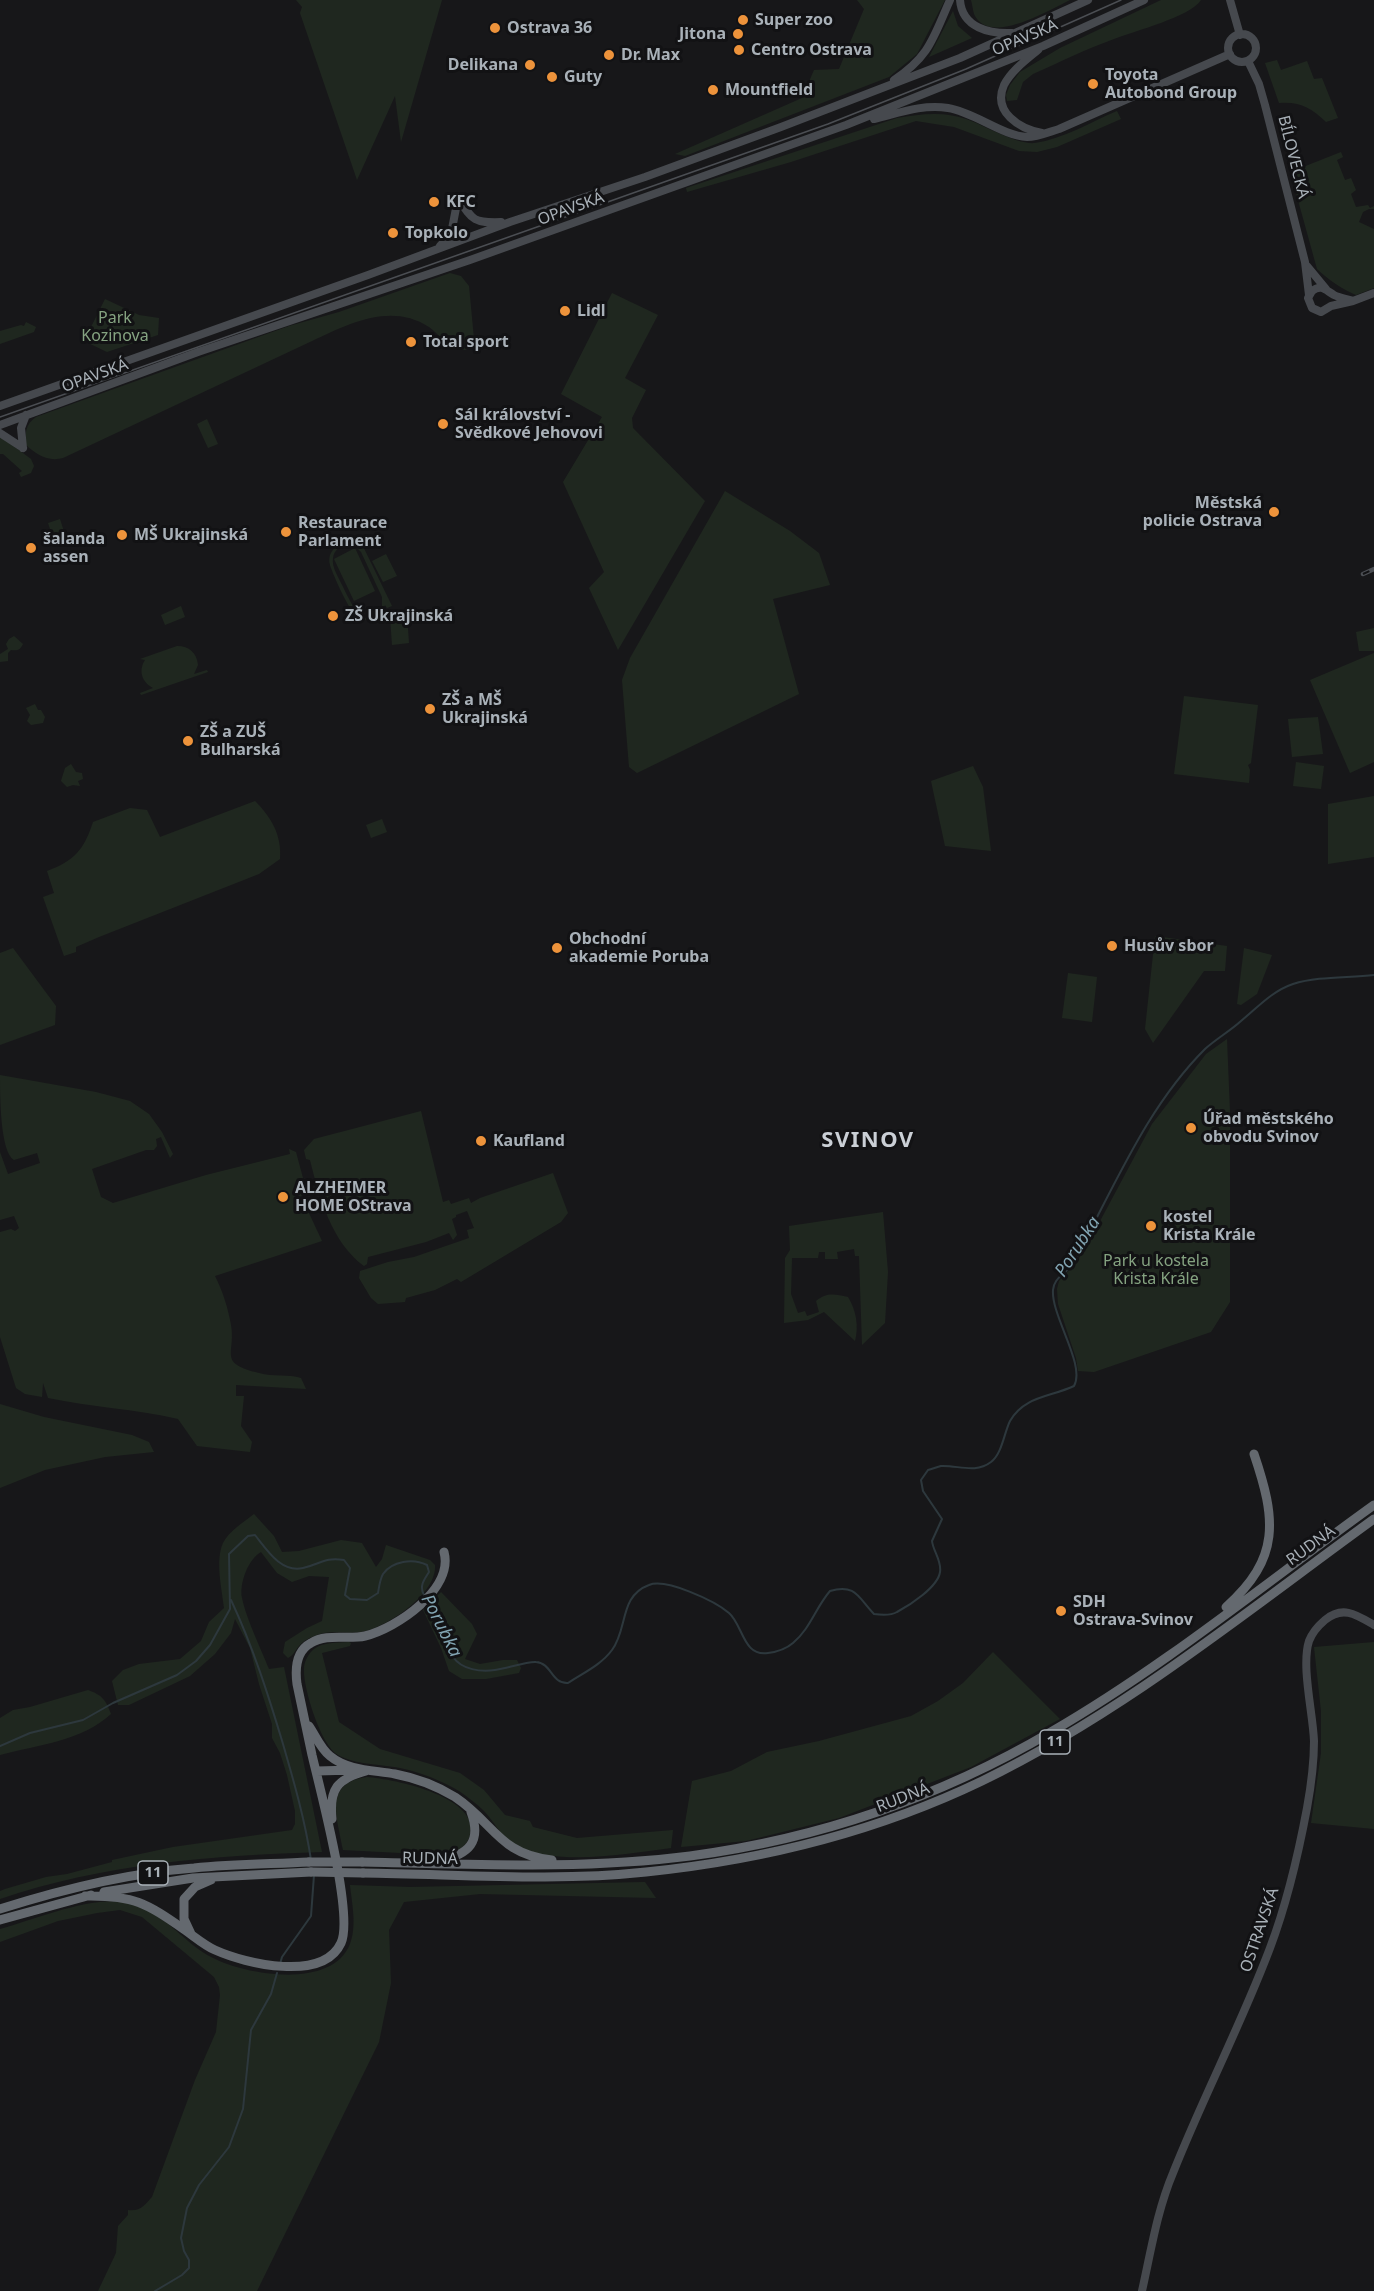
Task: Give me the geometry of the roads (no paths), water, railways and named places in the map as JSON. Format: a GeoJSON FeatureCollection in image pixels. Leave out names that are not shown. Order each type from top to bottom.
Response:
{"type":"FeatureCollection","features":[{"type":"Feature","properties":{"kind":"highway"},"geometry":{"type":"LineString","coordinates":[[1216,1621],[1223,1610],[1245,1590],[1254,1576],[1262,1563],[1269,1538],[1270,1512],[1254,1454]]}},
{"type":"Feature","properties":{"kind":"highway","name":"RUDNÁ"},"geometry":{"type":"LineString","coordinates":[[310,1867],[362,1862],[596,1865],[652,1860],[748,1847],[811,1833],[870,1815],[946,1786],[1052,1732],[1124,1686],[1216,1621],[1374,1504]]}},
{"type":"Feature","properties":{"kind":"highway","name":"RUDNÁ"},"geometry":{"type":"LineString","coordinates":[[310,1867],[363,1873],[563,1876],[645,1872],[778,1851],[865,1828],[941,1800],[1011,1767],[1066,1736],[1130,1695],[1374,1519]]}},
{"type":"Feature","properties":{"kind":"highway"},"geometry":{"type":"LineString","coordinates":[[334,1849],[296,1677],[297,1662],[303,1649],[320,1639],[357,1638],[395,1624],[418,1606],[435,1588],[445,1569],[444,1552]]}},
{"type":"Feature","properties":{"kind":"highway"},"geometry":{"type":"LineString","coordinates":[[306,1722],[330,1756],[342,1763],[426,1783],[452,1795],[470,1809],[501,1840],[522,1854],[542,1860],[596,1865]]}},
{"type":"Feature","properties":{"kind":"highway"},"geometry":{"type":"LineString","coordinates":[[317,1771],[368,1770]]}},
{"type":"Feature","properties":{"kind":"highway"},"geometry":{"type":"LineString","coordinates":[[85,1896],[109,1896],[136,1900],[156,1910],[206,1945],[223,1953],[260,1964],[311,1965],[325,1959],[340,1945],[344,1928],[331,1804],[334,1791],[344,1779],[368,1770]]}},
{"type":"Feature","properties":{"kind":"highway"},"geometry":{"type":"LineString","coordinates":[[428,1863],[459,1855],[468,1848],[476,1833],[470,1809]]}},
{"type":"Feature","properties":{"kind":"highway","name":"11"},"geometry":{"type":"LineString","coordinates":[[0,1909],[84,1885],[160,1872],[224,1865],[310,1867]]}},
{"type":"Feature","properties":{"kind":"highway","name":"11"},"geometry":{"type":"LineString","coordinates":[[0,1920],[85,1896],[162,1882],[310,1867]]}},
{"type":"Feature","properties":{"kind":"highway"},"geometry":{"type":"LineString","coordinates":[[193,1936],[184,1918],[184,1899],[200,1884],[225,1876]]}},
{"type":"Feature","properties":{"kind":"main road"},"geometry":{"type":"LineString","coordinates":[[880,89],[909,70],[923,57],[950,0]]}},
{"type":"Feature","properties":{"kind":"main road"},"geometry":{"type":"LineString","coordinates":[[960,0],[963,12],[971,23],[979,28],[993,33],[1017,33]]}},
{"type":"Feature","properties":{"kind":"main road","name":"OPAVSKÁ"},"geometry":{"type":"LineString","coordinates":[[0,406],[510,222],[645,177],[880,89],[1017,33],[1088,0]]}},
{"type":"Feature","properties":{"kind":"main road","name":"OPAVSKÁ"},"geometry":{"type":"LineString","coordinates":[[0,424],[198,352],[470,260],[846,126],[1043,46],[1144,0]]}},
{"type":"Feature","properties":{"kind":"main road"},"geometry":{"type":"LineString","coordinates":[[1230,0],[1240,35]]}},
{"type":"Feature","properties":{"kind":"main road"},"geometry":{"type":"LineString","coordinates":[[1240,35],[1249,37],[1255,44],[1254,56],[1248,61],[1236,61],[1230,54],[1230,42],[1240,35]]}},
{"type":"Feature","properties":{"kind":"main road"},"geometry":{"type":"LineString","coordinates":[[1043,46],[1010,76],[1005,84],[1002,97],[1004,108],[1012,120],[1025,129],[1044,133]]}},
{"type":"Feature","properties":{"kind":"main road"},"geometry":{"type":"LineString","coordinates":[[846,126],[906,110],[938,107],[961,111],[1019,135],[1030,137],[1078,121],[1230,54]]}},
{"type":"Feature","properties":{"kind":"main road","name":"BÍLOVECKÁ"},"geometry":{"type":"LineString","coordinates":[[1248,61],[1262,93],[1305,262],[1309,295]]}},
{"type":"Feature","properties":{"kind":"main road"},"geometry":{"type":"LineString","coordinates":[[435,250],[446,242],[451,234],[458,198],[471,219],[480,223],[510,222]]}},
{"type":"Feature","properties":{"kind":"main road"},"geometry":{"type":"LineString","coordinates":[[1305,262],[1316,279],[1329,291],[1331,306]]}},
{"type":"Feature","properties":{"kind":"main road"},"geometry":{"type":"LineString","coordinates":[[1353,301],[1329,291],[1315,289],[1309,295],[1310,305],[1315,310],[1323,311],[1331,306],[1353,301],[1374,293]]}},
{"type":"Feature","properties":{"kind":"main road"},"geometry":{"type":"LineString","coordinates":[[0,433],[23,448],[21,428],[26,415]]}},
{"type":"Feature","properties":{"kind":"main road","name":"OSTRAVSKÁ"},"geometry":{"type":"LineString","coordinates":[[1142,2291],[1155,2228],[1172,2174],[1263,1966],[1294,1870],[1308,1803],[1314,1740],[1307,1659],[1310,1639],[1321,1624],[1339,1612],[1354,1613],[1374,1625]]}},
{"type":"Feature","properties":{"kind":"waterway","name":"Porubka"},"geometry":{"type":"LineString","coordinates":[[428,1603],[446,1635],[452,1655],[461,1665],[490,1671],[536,1662],[545,1666],[558,1680],[568,1683],[608,1655],[617,1642],[628,1605],[639,1590],[649,1585],[667,1585],[678,1588],[722,1608],[734,1618],[748,1645],[760,1653],[778,1651],[793,1643],[804,1631],[830,1591],[839,1589],[851,1591],[874,1614],[891,1614],[909,1605],[934,1584],[940,1572],[940,1564],[932,1541],[942,1519],[923,1491],[921,1480],[928,1470],[941,1466],[973,1468],[985,1466],[998,1454],[1010,1421],[1016,1413],[1030,1402],[1074,1386],[1076,1366],[1057,1313],[1054,1286],[1079,1253],[1129,1155],[1171,1089],[1205,1049],[1265,1000],[1285,987],[1313,980],[1374,975]]}},
{"type":"Feature","properties":{"kind":"waterway","name":"Porubka"},"geometry":{"type":"LineString","coordinates":[[0,1746],[30,1733],[83,1720],[113,1703],[177,1675],[196,1661],[210,1645],[230,1609],[229,1554],[248,1536],[255,1535],[275,1559],[295,1569],[327,1560],[344,1560],[350,1568],[345,1595],[350,1599],[367,1600],[378,1593],[382,1576],[392,1566],[409,1561],[427,1565],[429,1572],[422,1586],[424,1595]]}},
{"type":"Feature","properties":{"kind":"waterway"},"geometry":{"type":"LineString","coordinates":[[231,1600],[266,1689],[299,1801],[311,1860]]}},
{"type":"Feature","properties":{"kind":"waterway"},"geometry":{"type":"LineString","coordinates":[[280,1964],[282,1957],[311,1916],[314,1875]]}},
{"type":"Feature","properties":{"kind":"waterway"},"geometry":{"type":"LineString","coordinates":[[155,2291],[182,2275],[189,2268],[189,2260],[181,2238],[187,2208],[199,2185],[229,2147],[243,2109],[251,2030],[271,1994],[277,1973]]}},
{"type":"Feature","properties":{"kind":"tram line"},"geometry":{"type":"LineString","coordinates":[[0,417],[828,124],[966,69],[1121,0]]}},
{"type":"Feature","properties":{"kind":"railway"},"geometry":{"type":"LineString","coordinates":[[1363,574],[1374,569]]}},
{"type":"Feature","properties":{"kind":"place","name":"Super zoo"},"geometry":{"type":"Point","coordinates":[743,20]}},
{"type":"Feature","properties":{"kind":"place","name":"Ostrava 36"},"geometry":{"type":"Point","coordinates":[495,28]}},
{"type":"Feature","properties":{"kind":"place","name":"Jitona"},"geometry":{"type":"Point","coordinates":[738,34]}},
{"type":"Feature","properties":{"kind":"place","name":"Centro Ostrava"},"geometry":{"type":"Point","coordinates":[739,50]}},
{"type":"Feature","properties":{"kind":"place","name":"Dr. Max"},"geometry":{"type":"Point","coordinates":[609,55]}},
{"type":"Feature","properties":{"kind":"place","name":"Delikana"},"geometry":{"type":"Point","coordinates":[530,65]}},
{"type":"Feature","properties":{"kind":"place","name":"Guty"},"geometry":{"type":"Point","coordinates":[552,77]}},
{"type":"Feature","properties":{"kind":"place","name":"Toyota Autobond Group"},"geometry":{"type":"Point","coordinates":[1093,84]}},
{"type":"Feature","properties":{"kind":"place","name":"Mountfield"},"geometry":{"type":"Point","coordinates":[713,90]}},
{"type":"Feature","properties":{"kind":"place","name":"KFC"},"geometry":{"type":"Point","coordinates":[434,202]}},
{"type":"Feature","properties":{"kind":"place","name":"Topkolo"},"geometry":{"type":"Point","coordinates":[393,233]}},
{"type":"Feature","properties":{"kind":"place","name":"Lidl"},"geometry":{"type":"Point","coordinates":[565,311]}},
{"type":"Feature","properties":{"kind":"place","name":"Total sport"},"geometry":{"type":"Point","coordinates":[411,342]}},
{"type":"Feature","properties":{"kind":"place","name":"Sál království - Svědkové Jehovovi"},"geometry":{"type":"Point","coordinates":[443,424]}},
{"type":"Feature","properties":{"kind":"place","name":"Městská policie Ostrava"},"geometry":{"type":"Point","coordinates":[1274,512]}},
{"type":"Feature","properties":{"kind":"place","name":"Restaurace Parlament"},"geometry":{"type":"Point","coordinates":[286,532]}},
{"type":"Feature","properties":{"kind":"place","name":"MŠ Ukrajinská"},"geometry":{"type":"Point","coordinates":[122,535]}},
{"type":"Feature","properties":{"kind":"place","name":"šalanda assen"},"geometry":{"type":"Point","coordinates":[31,548]}},
{"type":"Feature","properties":{"kind":"place","name":"ZŠ Ukrajinská"},"geometry":{"type":"Point","coordinates":[333,616]}},
{"type":"Feature","properties":{"kind":"place","name":"ZŠ a MŠ Ukrajinská"},"geometry":{"type":"Point","coordinates":[430,709]}},
{"type":"Feature","properties":{"kind":"place","name":"ZŠ a ZUŠ Bulharská"},"geometry":{"type":"Point","coordinates":[188,741]}},
{"type":"Feature","properties":{"kind":"place","name":"Husův sbor"},"geometry":{"type":"Point","coordinates":[1112,946]}},
{"type":"Feature","properties":{"kind":"place","name":"Obchodní akademie Poruba"},"geometry":{"type":"Point","coordinates":[557,948]}},
{"type":"Feature","properties":{"kind":"place","name":"Úřad městského obvodu Svinov"},"geometry":{"type":"Point","coordinates":[1191,1128]}},
{"type":"Feature","properties":{"kind":"place","name":"Kaufland"},"geometry":{"type":"Point","coordinates":[481,1141]}},
{"type":"Feature","properties":{"kind":"place","name":"ALZHEIMER HOME OStrava"},"geometry":{"type":"Point","coordinates":[283,1197]}},
{"type":"Feature","properties":{"kind":"place","name":"kostel Krista Krále"},"geometry":{"type":"Point","coordinates":[1151,1226]}},
{"type":"Feature","properties":{"kind":"place","name":"SDH Ostrava-Svinov"},"geometry":{"type":"Point","coordinates":[1061,1611]}},
{"type":"Feature","properties":{"kind":"district","name":"SVINOV"},"geometry":{"type":"Point","coordinates":[868,1141]}},
{"type":"Feature","properties":{"kind":"park label","name":"Park Kozinova"},"geometry":{"type":"Point","coordinates":[115,327]}},
{"type":"Feature","properties":{"kind":"park label","name":"Park u kostela Krista Krále"},"geometry":{"type":"Point","coordinates":[1156,1270]}}]}
